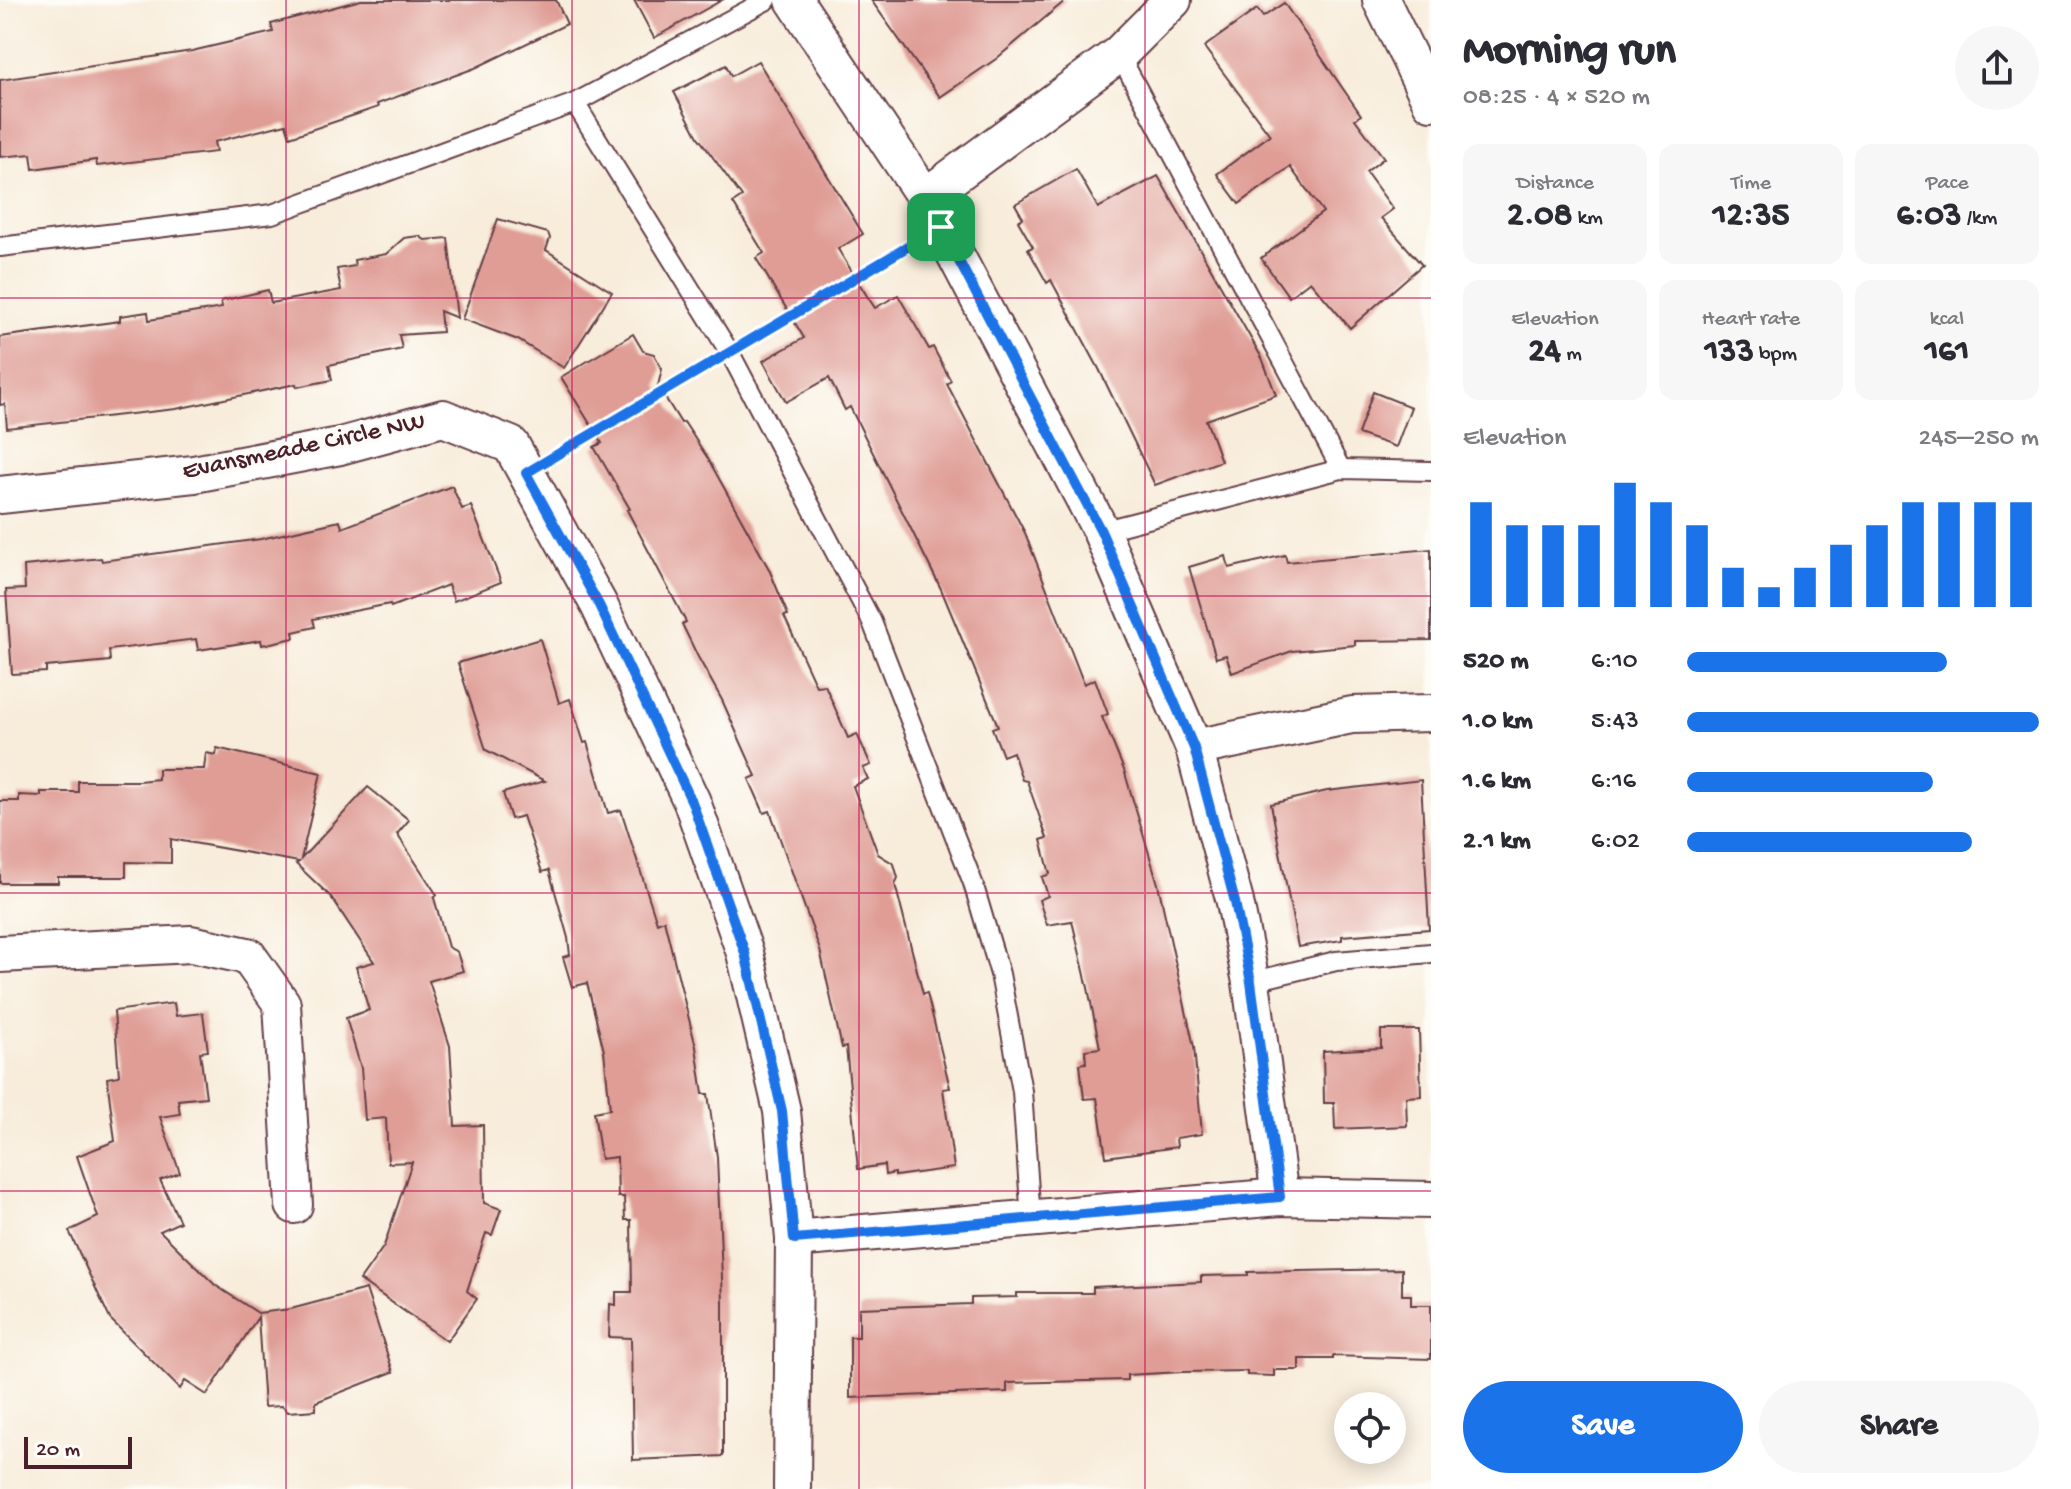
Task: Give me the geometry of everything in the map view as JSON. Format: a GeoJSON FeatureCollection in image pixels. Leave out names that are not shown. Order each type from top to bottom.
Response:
{"type":"FeatureCollection","features":[{"type":"Feature","properties":{"kind":"street"},"geometry":{"type":"LineString","coordinates":[[794,0],[933,212],[1101,531],[1194,748],[1235,902],[1251,982],[1280,1197]]}},
{"type":"Feature","properties":{"kind":"street"},"geometry":{"type":"LineString","coordinates":[[933,212],[1119,54],[1173,0]]}},
{"type":"Feature","properties":{"kind":"street"},"geometry":{"type":"LineString","coordinates":[[1391,2],[1431,102]]}},
{"type":"Feature","properties":{"kind":"street","name":"Evansmeade Circle NW"},"geometry":{"type":"LineString","coordinates":[[0,495],[194,474],[340,446],[443,418],[511,445],[599,605],[692,802],[745,953],[782,1111],[794,1239],[792,1489]]}},
{"type":"Feature","properties":{"kind":"street"},"geometry":{"type":"LineString","coordinates":[[1194,748],[1352,715],[1431,713]]}},
{"type":"Feature","properties":{"kind":"street"},"geometry":{"type":"LineString","coordinates":[[0,954],[191,944],[248,956],[282,1004],[294,1205]]}},
{"type":"Feature","properties":{"kind":"street"},"geometry":{"type":"LineString","coordinates":[[794,1239],[1280,1197],[1431,1200]]}},
{"type":"Feature","properties":{"kind":"lane"},"geometry":{"type":"LineString","coordinates":[[0,247],[272,214],[575,103],[767,0]]}},
{"type":"Feature","properties":{"kind":"lane"},"geometry":{"type":"LineString","coordinates":[[1119,54],[1341,469]]}},
{"type":"Feature","properties":{"kind":"lane"},"geometry":{"type":"LineString","coordinates":[[575,103],[730,353],[872,622],[973,883],[1000,974],[1022,1091],[1031,1220]]}},
{"type":"Feature","properties":{"kind":"lane"},"geometry":{"type":"LineString","coordinates":[[1101,531],[1341,469],[1431,471]]}},
{"type":"Feature","properties":{"kind":"lane"},"geometry":{"type":"LineString","coordinates":[[1251,982],[1336,961],[1431,953]]}},
{"type":"Feature","properties":{"kind":"path"},"geometry":{"type":"LineString","coordinates":[[526,473],[730,353],[933,212]]}},
{"type":"Feature","properties":{"kind":"building"},"geometry":{"type":"Polygon","coordinates":[[[361,0],[556,0],[567,24],[475,68],[377,104],[378,107],[290,137],[286,124],[214,142],[216,152],[97,166],[96,160],[33,169],[31,154],[0,157],[0,80],[192,51],[273,32],[271,24],[361,0]]]}},
{"type":"Feature","properties":{"kind":"building"},"geometry":{"type":"Polygon","coordinates":[[[634,0],[722,0],[654,38],[634,0]]]}},
{"type":"Feature","properties":{"kind":"building"},"geometry":{"type":"Polygon","coordinates":[[[871,0],[1066,0],[996,59],[940,97],[871,0]]]}},
{"type":"Feature","properties":{"kind":"building"},"geometry":{"type":"Polygon","coordinates":[[[1284,3],[1361,115],[1355,119],[1384,158],[1366,172],[1393,209],[1381,218],[1422,265],[1350,328],[1310,281],[1289,297],[1261,258],[1323,212],[1290,167],[1239,204],[1217,174],[1270,135],[1204,47],[1257,9],[1263,17],[1284,3]]]}},
{"type":"Feature","properties":{"kind":"building"},"geometry":{"type":"Polygon","coordinates":[[[758,61],[863,234],[838,249],[875,308],[898,295],[929,349],[933,347],[951,381],[947,384],[1025,533],[1084,684],[1095,679],[1108,714],[1102,717],[1124,770],[1158,884],[1194,1047],[1202,1134],[1176,1138],[1177,1147],[1106,1157],[1097,1098],[1084,1099],[1080,1064],[1086,1063],[1085,1050],[1100,1048],[1088,988],[1072,921],[1047,925],[1039,900],[1048,896],[1042,877],[1050,874],[1041,840],[1047,838],[1027,781],[1022,780],[1013,752],[1003,756],[992,728],[998,726],[941,589],[850,407],[845,410],[829,378],[786,402],[763,361],[804,338],[756,258],[764,253],[733,203],[742,197],[698,137],[674,92],[726,65],[731,76],[758,61]]]}},
{"type":"Feature","properties":{"kind":"building"},"geometry":{"type":"Polygon","coordinates":[[[1076,169],[1098,208],[1158,176],[1262,358],[1276,395],[1206,420],[1221,461],[1155,485],[1099,369],[1051,280],[1047,283],[1028,249],[1033,247],[1018,221],[1023,218],[1015,204],[1076,169]]]}},
{"type":"Feature","properties":{"kind":"building"},"geometry":{"type":"Polygon","coordinates":[[[498,219],[548,233],[550,238],[546,250],[612,292],[564,368],[518,340],[462,319],[498,219]]]}},
{"type":"Feature","properties":{"kind":"building"},"geometry":{"type":"Polygon","coordinates":[[[419,236],[425,240],[448,238],[457,318],[440,311],[442,332],[399,335],[402,349],[329,365],[332,380],[297,387],[296,384],[176,409],[7,428],[5,404],[0,405],[0,337],[120,321],[120,316],[148,312],[149,320],[222,308],[221,301],[268,290],[271,303],[341,290],[337,269],[355,266],[354,260],[386,254],[404,238],[419,236]]]}},
{"type":"Feature","properties":{"kind":"building"},"geometry":{"type":"Polygon","coordinates":[[[633,334],[643,351],[654,354],[662,369],[658,386],[707,457],[769,569],[788,615],[784,616],[816,686],[825,685],[848,738],[857,734],[871,765],[863,768],[868,779],[853,786],[878,854],[894,864],[898,878],[895,884],[923,994],[927,993],[950,1088],[943,1089],[954,1168],[895,1176],[895,1173],[885,1175],[884,1165],[858,1169],[846,1047],[842,1048],[820,950],[770,811],[764,813],[749,779],[756,776],[722,700],[682,624],[686,622],[627,510],[630,509],[594,447],[602,443],[561,377],[633,334]]]}},
{"type":"Feature","properties":{"kind":"building"},"geometry":{"type":"Polygon","coordinates":[[[1373,392],[1411,407],[1396,447],[1358,434],[1373,392]]]}},
{"type":"Feature","properties":{"kind":"building"},"geometry":{"type":"Polygon","coordinates":[[[452,486],[462,509],[471,506],[501,582],[454,601],[448,585],[391,607],[390,604],[313,619],[315,627],[293,632],[294,638],[262,645],[261,640],[198,650],[196,639],[109,650],[110,661],[46,667],[46,672],[12,674],[6,590],[25,589],[24,566],[101,558],[102,561],[261,539],[340,521],[342,528],[452,486]]]}},
{"type":"Feature","properties":{"kind":"building"},"geometry":{"type":"Polygon","coordinates":[[[1431,549],[1431,640],[1355,641],[1355,645],[1292,651],[1232,673],[1226,655],[1216,658],[1189,567],[1226,556],[1229,568],[1285,555],[1287,562],[1431,549]]]}},
{"type":"Feature","properties":{"kind":"building"},"geometry":{"type":"Polygon","coordinates":[[[540,639],[559,703],[570,699],[584,743],[587,742],[608,813],[621,810],[657,923],[664,920],[696,1047],[703,1094],[708,1094],[717,1157],[723,1302],[723,1456],[633,1460],[631,1338],[609,1337],[610,1304],[616,1305],[616,1292],[632,1292],[631,1220],[625,1220],[624,1197],[618,1197],[617,1157],[601,1159],[594,1112],[610,1109],[604,1051],[587,983],[572,987],[563,957],[570,955],[568,938],[549,870],[542,872],[523,816],[511,819],[503,793],[545,781],[486,750],[458,663],[540,639]]]}},
{"type":"Feature","properties":{"kind":"building"},"geometry":{"type":"Polygon","coordinates":[[[217,748],[321,773],[301,859],[368,787],[409,820],[397,834],[437,895],[434,898],[448,947],[457,952],[463,971],[429,981],[450,1046],[455,1126],[483,1125],[484,1203],[501,1209],[492,1235],[486,1233],[467,1291],[477,1299],[447,1341],[360,1280],[384,1246],[412,1162],[388,1163],[386,1118],[365,1120],[361,1068],[346,1018],[369,1010],[356,967],[374,962],[331,897],[296,864],[299,862],[171,839],[171,863],[126,862],[126,877],[58,877],[58,883],[0,883],[0,801],[19,801],[19,795],[41,796],[41,792],[78,792],[78,781],[139,781],[158,779],[158,769],[204,769],[206,753],[216,755],[217,748]]]}},
{"type":"Feature","properties":{"kind":"building"},"geometry":{"type":"Polygon","coordinates":[[[1421,780],[1429,929],[1342,936],[1342,940],[1298,947],[1271,804],[1327,791],[1421,780]]]}},
{"type":"Feature","properties":{"kind":"building"},"geometry":{"type":"Polygon","coordinates":[[[174,1003],[176,1016],[203,1013],[208,1051],[200,1052],[206,1097],[178,1100],[180,1114],[160,1117],[180,1173],[160,1180],[180,1222],[160,1231],[215,1285],[258,1313],[291,1309],[366,1289],[393,1372],[316,1402],[316,1410],[288,1412],[282,1406],[264,1407],[258,1317],[207,1395],[185,1381],[180,1389],[110,1319],[69,1231],[98,1217],[77,1156],[115,1141],[107,1078],[119,1076],[114,1011],[174,1003]]]}},
{"type":"Feature","properties":{"kind":"building"},"geometry":{"type":"Polygon","coordinates":[[[1381,1030],[1419,1030],[1421,1096],[1406,1097],[1407,1126],[1335,1129],[1334,1103],[1324,1103],[1323,1051],[1381,1048],[1381,1030]]]}},
{"type":"Feature","properties":{"kind":"building"},"geometry":{"type":"Polygon","coordinates":[[[1402,1269],[1402,1295],[1411,1295],[1411,1305],[1431,1305],[1431,1359],[1333,1356],[1333,1359],[1299,1359],[1299,1370],[1274,1370],[1274,1376],[1247,1375],[1247,1371],[1182,1372],[1127,1375],[1127,1380],[1007,1383],[1007,1392],[850,1398],[850,1337],[859,1337],[859,1308],[971,1304],[971,1298],[1017,1297],[1017,1293],[1093,1293],[1093,1287],[1201,1282],[1201,1276],[1248,1275],[1248,1272],[1402,1269]]]}},
{"type":"Feature","properties":{"kind":"route"},"geometry":{"type":"LineString","coordinates":[[941,227],[1101,531],[1194,748],[1235,902],[1251,982],[1280,1197],[794,1239],[782,1111],[745,953],[692,802],[599,605],[526,473],[941,227]]}}]}
